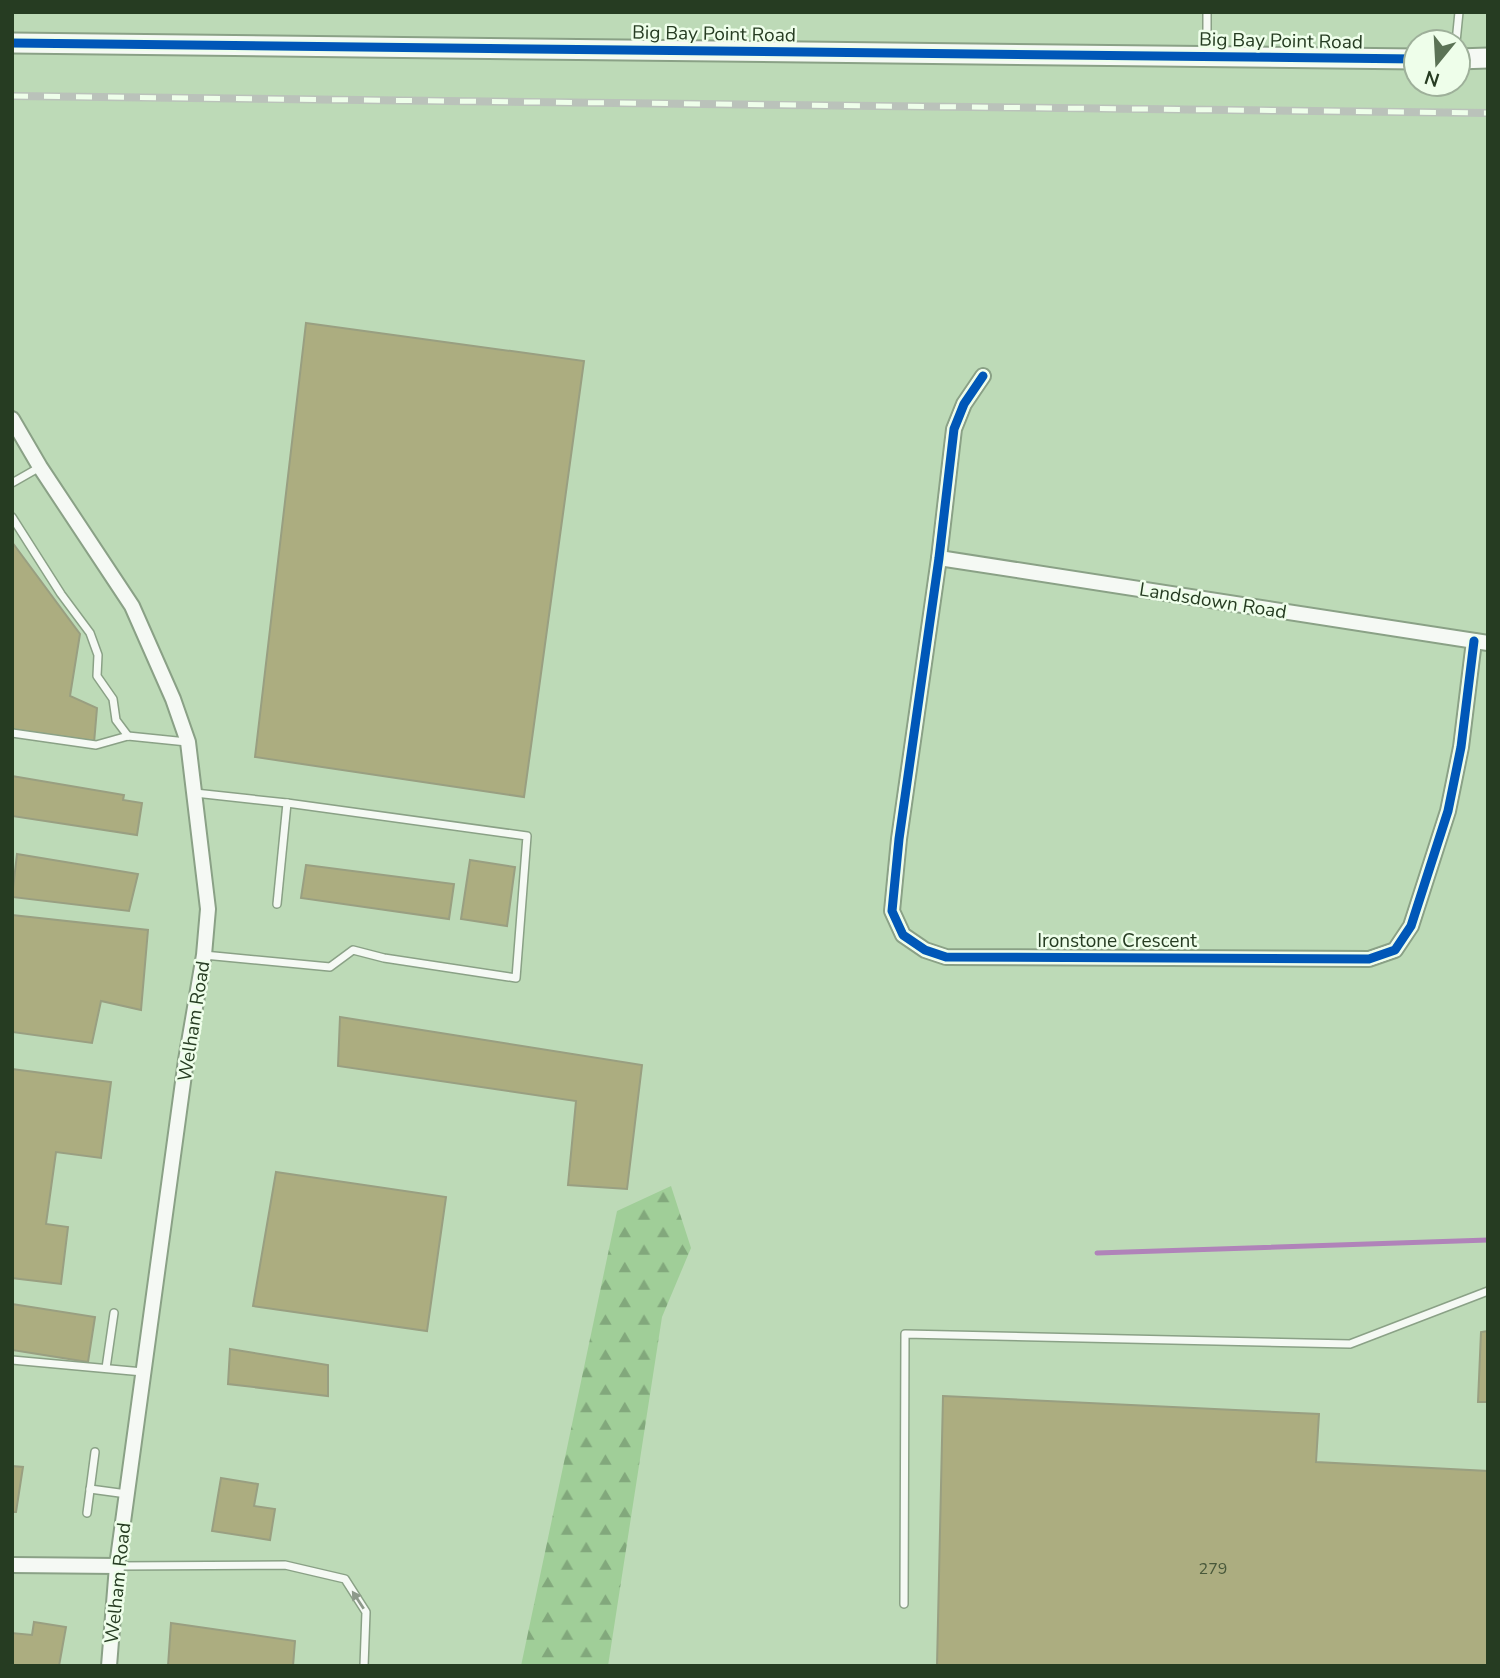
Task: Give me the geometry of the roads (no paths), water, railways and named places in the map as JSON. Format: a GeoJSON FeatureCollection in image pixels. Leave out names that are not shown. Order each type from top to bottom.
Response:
{"type":"FeatureCollection","features":[{"type":"Feature","properties":{"kind":"street","name":"Big Bay Point Road"},"geometry":{"type":"LineString","coordinates":[[12,43],[1402,59]]}},
{"type":"Feature","properties":{"kind":"street","name":"Ironstone Crescent"},"geometry":{"type":"LineString","coordinates":[[984,376],[964,404],[954,429],[939,558],[899,839],[892,911],[903,935],[925,950],[946,957],[1369,959],[1395,950],[1411,926],[1448,811],[1481,642]]}},
{"type":"Feature","properties":{"kind":"street","name":"Welham Road"},"geometry":{"type":"LineString","coordinates":[[12,419],[40,467],[132,606],[173,699],[188,742],[208,909],[204,956],[187,1060],[117,1566],[109,1666]]}},
{"type":"Feature","properties":{"kind":"street","name":"Landsdown Road"},"geometry":{"type":"LineString","coordinates":[[939,558],[1481,642]]}},
{"type":"Feature","properties":{"kind":"street"},"geometry":{"type":"LineString","coordinates":[[12,1566],[117,1566]]}},
{"type":"Feature","properties":{"kind":"lane"},"geometry":{"type":"LineString","coordinates":[[1206,57],[1207,12]]}},
{"type":"Feature","properties":{"kind":"lane"},"geometry":{"type":"LineString","coordinates":[[12,483],[40,467]]}},
{"type":"Feature","properties":{"kind":"lane"},"geometry":{"type":"LineString","coordinates":[[12,517],[61,594],[90,633],[98,655],[97,676],[113,699],[116,720],[128,736]]}},
{"type":"Feature","properties":{"kind":"lane"},"geometry":{"type":"LineString","coordinates":[[12,733],[96,745],[128,736],[188,742]]}},
{"type":"Feature","properties":{"kind":"lane"},"geometry":{"type":"LineString","coordinates":[[195,793],[527,836],[516,978],[384,958],[353,950],[330,967],[204,956]]}},
{"type":"Feature","properties":{"kind":"lane"},"geometry":{"type":"LineString","coordinates":[[277,904],[287,803]]}},
{"type":"Feature","properties":{"kind":"lane"},"geometry":{"type":"LineString","coordinates":[[904,1604],[905,1334],[1350,1344],[1488,1292]]}},
{"type":"Feature","properties":{"kind":"lane"},"geometry":{"type":"LineString","coordinates":[[106,1368],[114,1313]]}},
{"type":"Feature","properties":{"kind":"lane"},"geometry":{"type":"LineString","coordinates":[[12,1360],[143,1372]]}},
{"type":"Feature","properties":{"kind":"lane"},"geometry":{"type":"LineString","coordinates":[[87,1513],[95,1452]]}},
{"type":"Feature","properties":{"kind":"lane"},"geometry":{"type":"LineString","coordinates":[[90,1489],[127,1494]]}},
{"type":"Feature","properties":{"kind":"lane"},"geometry":{"type":"LineString","coordinates":[[117,1566],[285,1565],[345,1579],[366,1612],[364,1666]]}},
{"type":"Feature","properties":{"kind":"waterway"},"geometry":{"type":"LineString","coordinates":[[1097,1253],[1488,1240]]}},
{"type":"Feature","properties":{"kind":"railway"},"geometry":{"type":"LineString","coordinates":[[12,96],[1488,113]]}}]}
